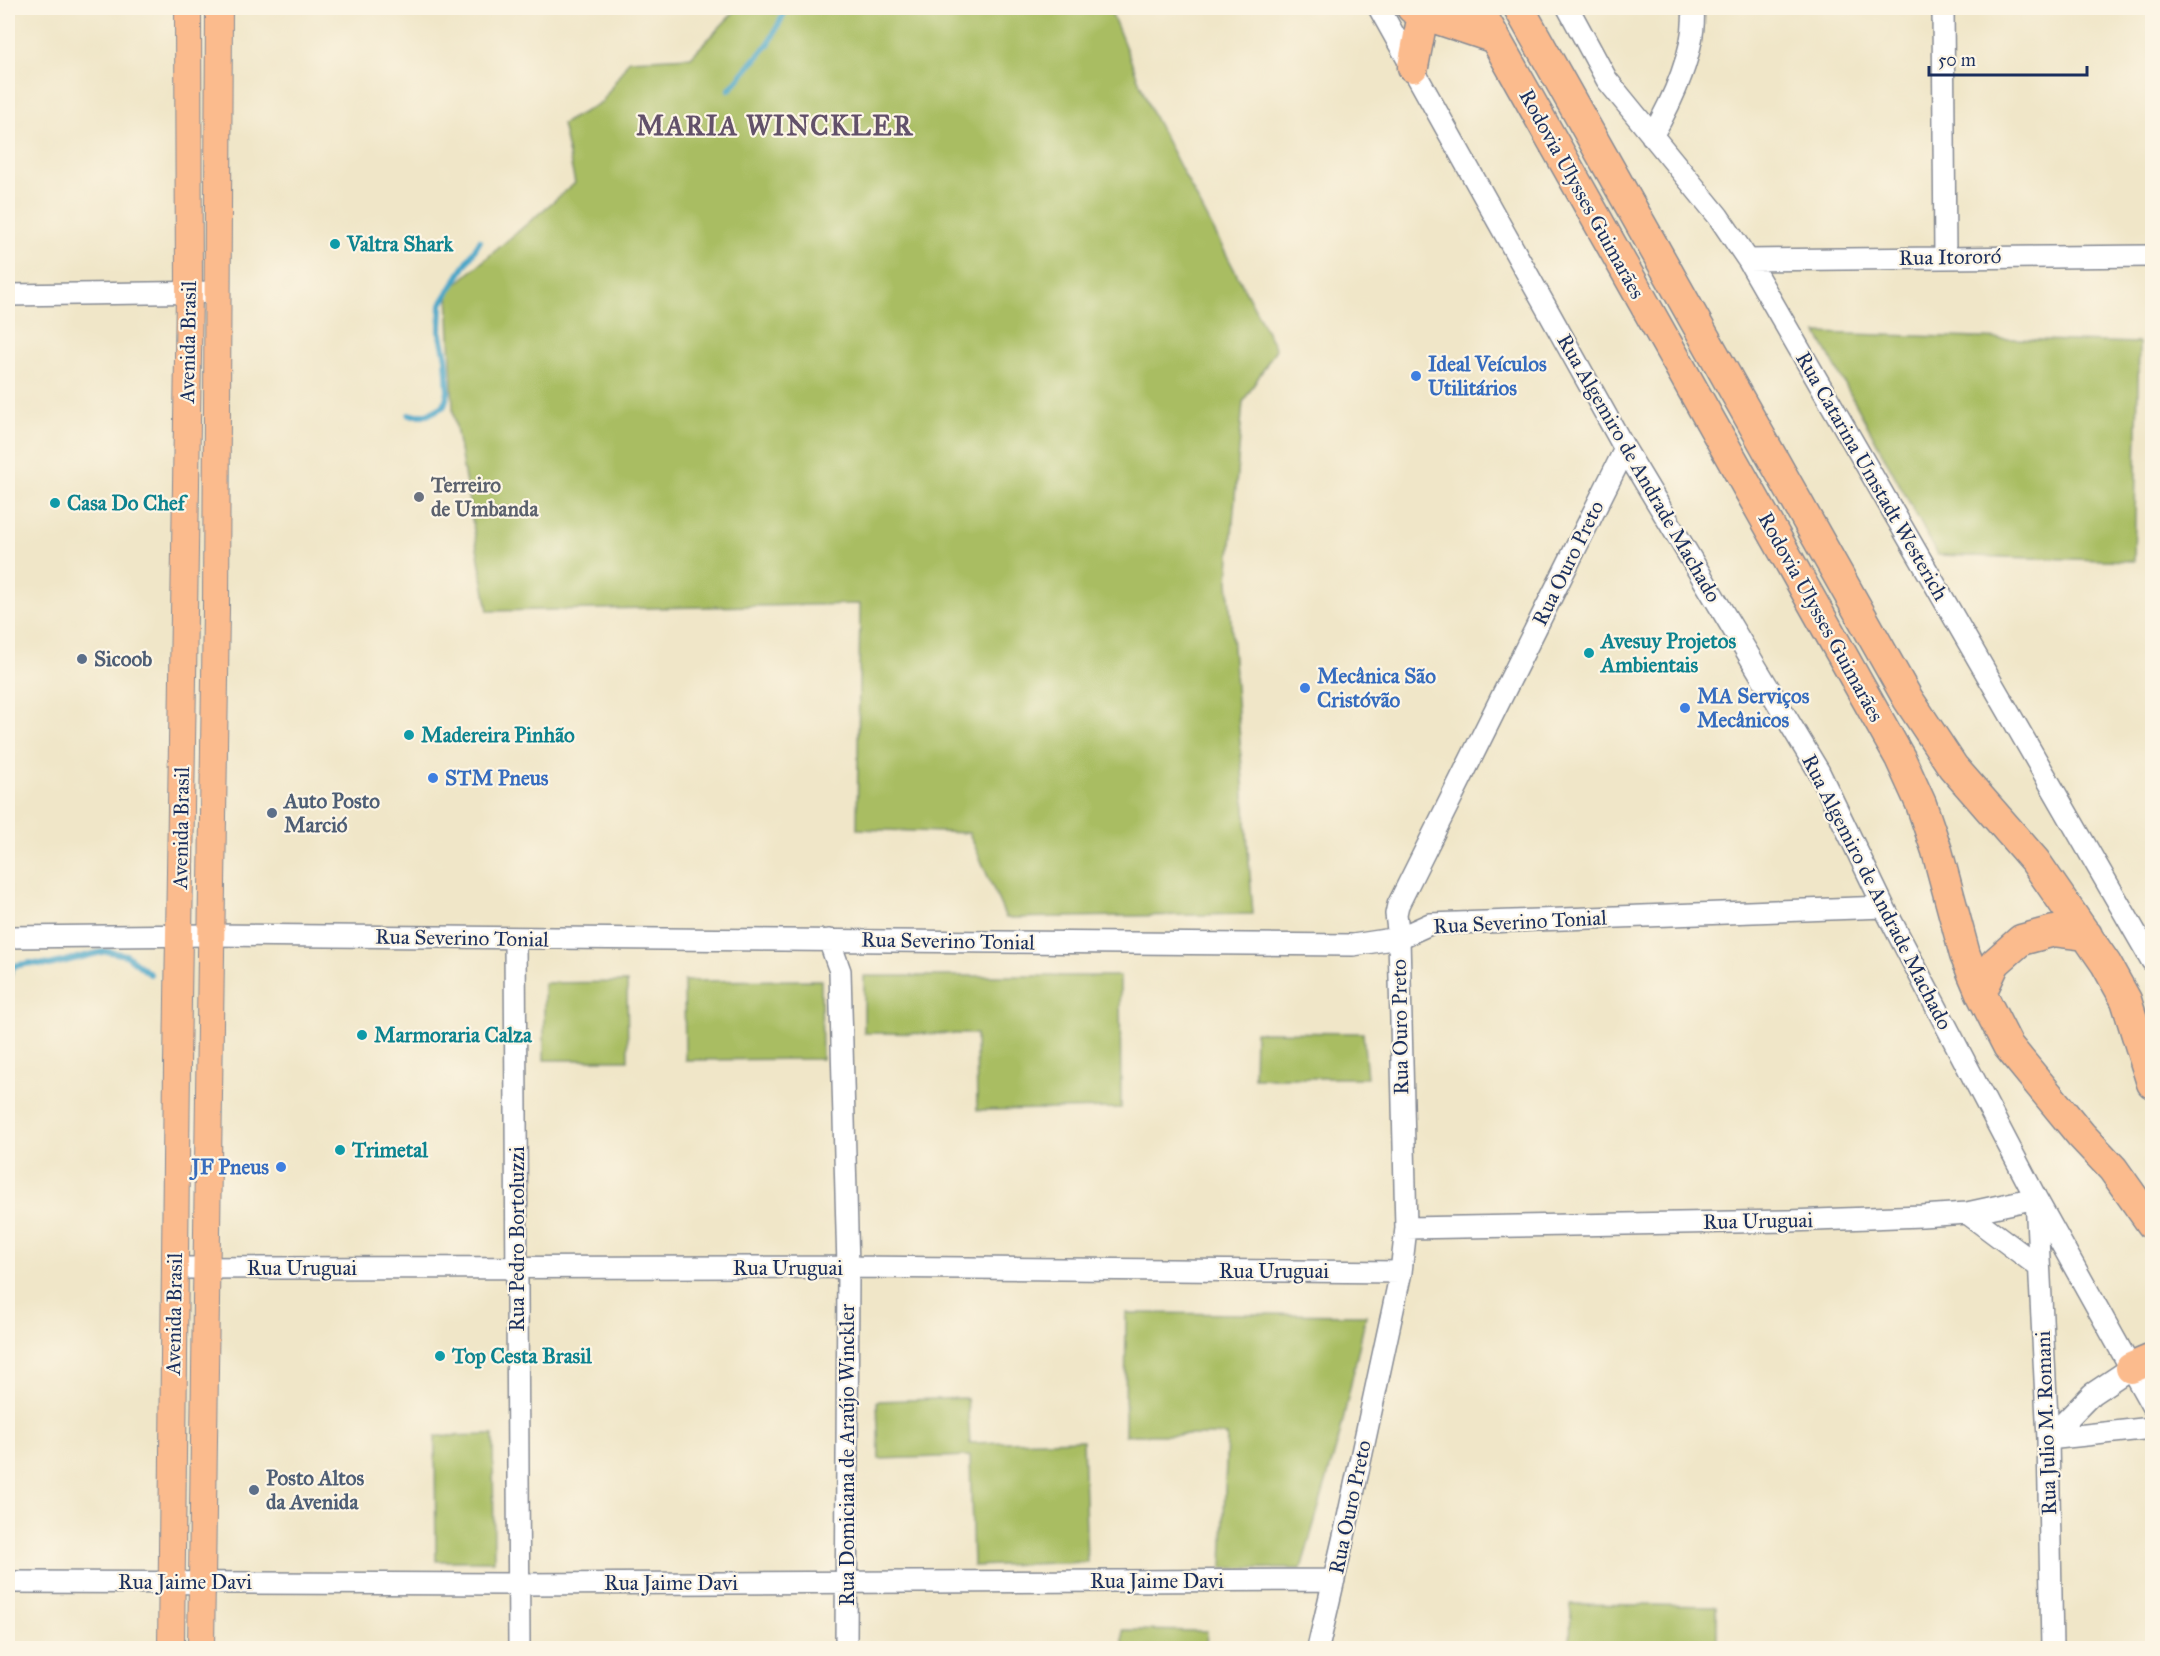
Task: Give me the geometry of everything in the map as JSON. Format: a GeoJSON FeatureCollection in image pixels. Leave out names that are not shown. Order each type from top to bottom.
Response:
{"type":"FeatureCollection","features":[{"type":"Feature","properties":{"kind":"highway","name":"Rodovia Ulysses Guimarães"},"geometry":{"type":"LineString","coordinates":[[1478,8],[1900,758],[1937,851],[1965,956],[2008,1046],[2081,1135],[2113,1169],[2152,1224]]}},
{"type":"Feature","properties":{"kind":"highway","name":"Rodovia Ulysses Guimarães"},"geometry":{"type":"LineString","coordinates":[[1519,8],[1908,699],[1953,767],[2036,861],[2087,935],[2126,1000],[2152,1083]]}},
{"type":"Feature","properties":{"kind":"highway"},"geometry":{"type":"LineString","coordinates":[[1413,67],[1418,11],[1495,38]]}},
{"type":"Feature","properties":{"kind":"highway"},"geometry":{"type":"LineString","coordinates":[[1981,993],[1995,963],[2021,940],[2054,931],[2087,935]]}},
{"type":"Feature","properties":{"kind":"main road","name":"Avenida Brasil"},"geometry":{"type":"LineString","coordinates":[[188,8],[216,609],[201,1648]]}},
{"type":"Feature","properties":{"kind":"main road","name":"Avenida Brasil"},"geometry":{"type":"LineString","coordinates":[[171,1648],[170,1582],[185,609],[219,8]]}},
{"type":"Feature","properties":{"kind":"main road"},"geometry":{"type":"LineString","coordinates":[[185,609],[216,609]]}},
{"type":"Feature","properties":{"kind":"street","name":"Rua Algemiro de Andrade Machado"},"geometry":{"type":"LineString","coordinates":[[1379,8],[1625,449],[1819,772],[1884,908],[2036,1198],[2142,1363],[2152,1406]]}},
{"type":"Feature","properties":{"kind":"street","name":"Rua Catarina Umstadt Westerich"},"geometry":{"type":"LineString","coordinates":[[1568,8],[1607,80],[1718,216],[1748,260],[2152,961]]}},
{"type":"Feature","properties":{"kind":"street"},"geometry":{"type":"LineString","coordinates":[[1652,136],[1670,106],[1683,67],[1694,22],[1693,8]]}},
{"type":"Feature","properties":{"kind":"street"},"geometry":{"type":"LineString","coordinates":[[1943,8],[1945,257]]}},
{"type":"Feature","properties":{"kind":"street","name":"Rua Itororó"},"geometry":{"type":"LineString","coordinates":[[1748,260],[2152,256]]}},
{"type":"Feature","properties":{"kind":"street"},"geometry":{"type":"LineString","coordinates":[[8,295],[203,292]]}},
{"type":"Feature","properties":{"kind":"street","name":"Rua Ouro Preto"},"geometry":{"type":"LineString","coordinates":[[1318,1648],[1401,1272],[1406,1228],[1399,938],[1396,914],[1398,905],[1625,449]]}},
{"type":"Feature","properties":{"kind":"street","name":"Rua Severino Tonial"},"geometry":{"type":"LineString","coordinates":[[8,937],[211,935],[1353,945],[1399,938],[1430,924],[1884,908]]}},
{"type":"Feature","properties":{"kind":"street","name":"Rua Pedro Bortoluzzi"},"geometry":{"type":"LineString","coordinates":[[515,938],[519,1648]]}},
{"type":"Feature","properties":{"kind":"street","name":"Rua Domiciana de Araújo Winckler"},"geometry":{"type":"LineString","coordinates":[[829,940],[840,971],[848,1268],[846,1648]]}},
{"type":"Feature","properties":{"kind":"street","name":"Rua Uruguai"},"geometry":{"type":"LineString","coordinates":[[1406,1228],[1789,1221],[1967,1213],[2036,1198]]}},
{"type":"Feature","properties":{"kind":"street","name":"Rua Julio M. Romani"},"geometry":{"type":"LineString","coordinates":[[2036,1198],[2048,1439],[2052,1648]]}},
{"type":"Feature","properties":{"kind":"street"},"geometry":{"type":"LineString","coordinates":[[1967,1213],[2039,1267]]}},
{"type":"Feature","properties":{"kind":"street","name":"Rua Uruguai"},"geometry":{"type":"LineString","coordinates":[[175,1268],[848,1268],[1401,1272]]}},
{"type":"Feature","properties":{"kind":"street"},"geometry":{"type":"LineString","coordinates":[[2048,1439],[2092,1394],[2142,1363]]}},
{"type":"Feature","properties":{"kind":"street"},"geometry":{"type":"LineString","coordinates":[[2048,1439],[2152,1428]]}},
{"type":"Feature","properties":{"kind":"street","name":"Rua Jaime Davi"},"geometry":{"type":"LineString","coordinates":[[8,1582],[518,1584],[1334,1580]]}},
{"type":"Feature","properties":{"kind":"green space"},"geometry":{"type":"Polygon","coordinates":[[[738,8],[1110,9],[1152,113],[1276,349],[1243,402],[1228,581],[1253,914],[1006,918],[969,833],[857,829],[860,604],[488,611],[453,410],[448,291],[575,183],[562,124],[602,102],[629,60],[691,57],[738,8]]]}},
{"type":"Feature","properties":{"kind":"green space"},"geometry":{"type":"Polygon","coordinates":[[[1817,333],[2139,343],[2134,561],[1938,555],[1817,333]]]}},
{"type":"Feature","properties":{"kind":"green space"},"geometry":{"type":"Polygon","coordinates":[[[864,976],[1120,976],[1121,1108],[977,1110],[976,1034],[864,1033],[864,976]]]}},
{"type":"Feature","properties":{"kind":"green space"},"geometry":{"type":"Polygon","coordinates":[[[821,980],[822,1059],[685,1060],[684,981],[821,980]]]}},
{"type":"Feature","properties":{"kind":"green space"},"geometry":{"type":"Polygon","coordinates":[[[627,982],[628,1060],[544,1060],[544,983],[627,982]]]}},
{"type":"Feature","properties":{"kind":"green space"},"geometry":{"type":"Polygon","coordinates":[[[1255,1032],[1363,1033],[1367,1078],[1254,1078],[1255,1032]]]}},
{"type":"Feature","properties":{"kind":"green space"},"geometry":{"type":"Polygon","coordinates":[[[1126,1313],[1366,1315],[1340,1434],[1301,1569],[1222,1568],[1227,1435],[1125,1435],[1126,1313]]]}},
{"type":"Feature","properties":{"kind":"green space"},"geometry":{"type":"Polygon","coordinates":[[[967,1398],[970,1443],[1083,1440],[1087,1562],[973,1566],[970,1456],[879,1459],[877,1401],[967,1398]]]}},
{"type":"Feature","properties":{"kind":"green space"},"geometry":{"type":"Polygon","coordinates":[[[493,1435],[494,1561],[436,1561],[435,1436],[493,1435]]]}},
{"type":"Feature","properties":{"kind":"green space"},"geometry":{"type":"Polygon","coordinates":[[[1571,1604],[1717,1606],[1717,1648],[1570,1648],[1571,1604]]]}},
{"type":"Feature","properties":{"kind":"green space"},"geometry":{"type":"Polygon","coordinates":[[[1123,1630],[1207,1631],[1206,1648],[1123,1648],[1123,1630]]]}},
{"type":"Feature","properties":{"kind":"waterway"},"geometry":{"type":"LineString","coordinates":[[729,90],[769,43],[787,8]]}},
{"type":"Feature","properties":{"kind":"waterway"},"geometry":{"type":"LineString","coordinates":[[409,415],[427,415],[444,406],[448,392],[446,358],[440,331],[441,304],[480,241]]}},
{"type":"Feature","properties":{"kind":"waterway"},"geometry":{"type":"LineString","coordinates":[[8,978],[13,966],[31,963],[49,965],[106,951],[126,955],[150,974]]}},
{"type":"Feature","properties":{"kind":"place","name":"Valtra Shark"},"geometry":{"type":"Point","coordinates":[335,244]}},
{"type":"Feature","properties":{"kind":"place","name":"Ideal Veículos Utilitários"},"geometry":{"type":"Point","coordinates":[1416,376]}},
{"type":"Feature","properties":{"kind":"place","name":"Terreiro de Umbanda"},"geometry":{"type":"Point","coordinates":[419,497]}},
{"type":"Feature","properties":{"kind":"place","name":"Casa Do Chef"},"geometry":{"type":"Point","coordinates":[55,503]}},
{"type":"Feature","properties":{"kind":"place","name":"Avesuy Projetos Ambientais"},"geometry":{"type":"Point","coordinates":[1589,653]}},
{"type":"Feature","properties":{"kind":"place","name":"Sicoob"},"geometry":{"type":"Point","coordinates":[82,659]}},
{"type":"Feature","properties":{"kind":"place","name":"Mecânica São Cristóvão"},"geometry":{"type":"Point","coordinates":[1305,688]}},
{"type":"Feature","properties":{"kind":"place","name":"MA Serviços Mecânicos"},"geometry":{"type":"Point","coordinates":[1685,708]}},
{"type":"Feature","properties":{"kind":"place","name":"Madereira Pinhão"},"geometry":{"type":"Point","coordinates":[409,735]}},
{"type":"Feature","properties":{"kind":"place","name":"STM Pneus"},"geometry":{"type":"Point","coordinates":[433,778]}},
{"type":"Feature","properties":{"kind":"place","name":"Auto Posto Marció"},"geometry":{"type":"Point","coordinates":[272,813]}},
{"type":"Feature","properties":{"kind":"place","name":"Marmoraria Calza"},"geometry":{"type":"Point","coordinates":[362,1035]}},
{"type":"Feature","properties":{"kind":"place","name":"Trimetal"},"geometry":{"type":"Point","coordinates":[340,1150]}},
{"type":"Feature","properties":{"kind":"place","name":"JF Pneus"},"geometry":{"type":"Point","coordinates":[281,1167]}},
{"type":"Feature","properties":{"kind":"place","name":"Top Cesta Brasil"},"geometry":{"type":"Point","coordinates":[440,1356]}},
{"type":"Feature","properties":{"kind":"place","name":"Posto Altos da Avenida"},"geometry":{"type":"Point","coordinates":[254,1490]}},
{"type":"Feature","properties":{"kind":"district","name":"MARIA WINCKLER"},"geometry":{"type":"Point","coordinates":[775,126]}}]}
